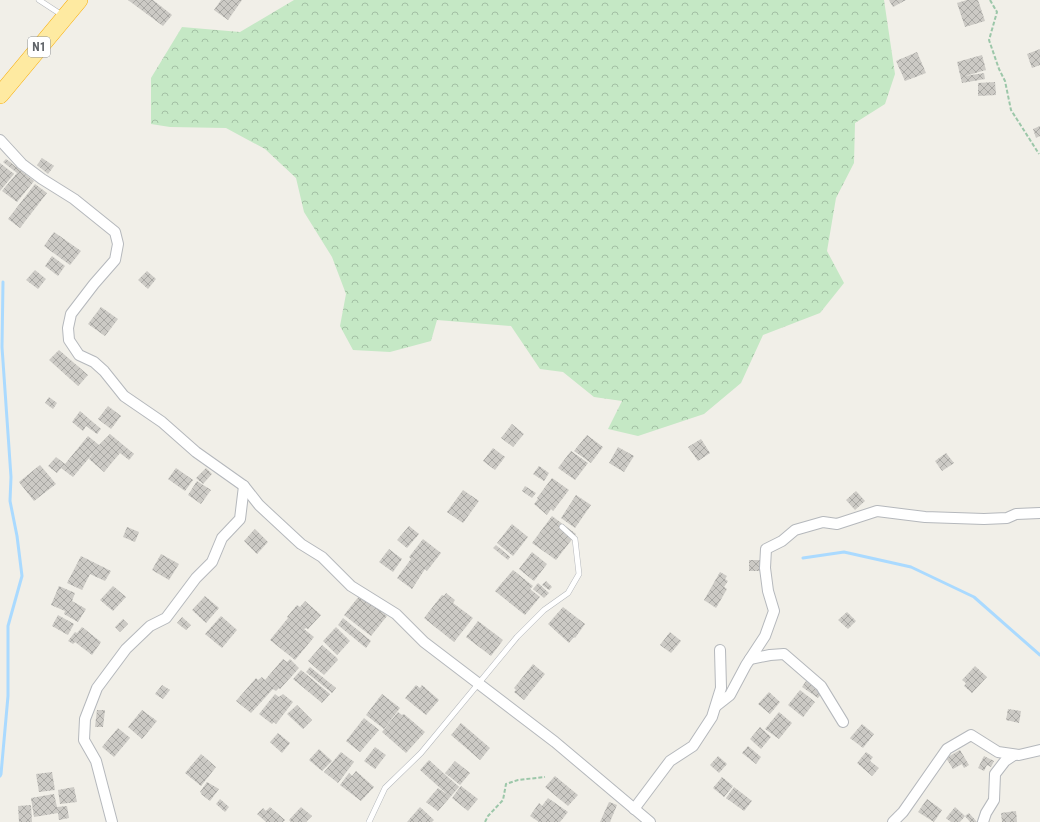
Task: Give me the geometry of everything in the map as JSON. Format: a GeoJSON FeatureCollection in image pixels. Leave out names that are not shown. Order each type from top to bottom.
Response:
{"type":"FeatureCollection","features":[{"type":"Feature","properties":{"kind":"highway","name":"N1"},"geometry":{"type":"LineString","coordinates":[[0,95],[79,0]]}},
{"type":"Feature","properties":{"kind":"street"},"geometry":{"type":"LineString","coordinates":[[0,140],[22,164],[42,179],[74,199],[115,232],[118,244],[115,260],[71,314],[68,328],[69,340],[79,355],[94,362],[104,371],[124,396],[162,422],[196,452],[244,486],[259,505],[301,544],[322,557],[351,586],[396,614],[424,642],[554,742],[650,822]]}},
{"type":"Feature","properties":{"kind":"street"},"geometry":{"type":"LineString","coordinates":[[112,822],[96,761],[84,740],[85,719],[97,688],[126,649],[150,626],[166,618],[196,578],[212,562],[222,538],[240,519],[244,486]]}},
{"type":"Feature","properties":{"kind":"street"},"geometry":{"type":"LineString","coordinates":[[716,706],[730,694],[765,636],[774,611],[767,584],[765,568],[766,549],[782,541],[795,530],[823,522],[837,524],[877,511],[925,517],[984,519],[1007,518],[1016,514],[1040,513]]}},
{"type":"Feature","properties":{"kind":"street"},"geometry":{"type":"LineString","coordinates":[[634,809],[670,761],[693,746],[712,717],[721,688],[720,650]]}},
{"type":"Feature","properties":{"kind":"street"},"geometry":{"type":"LineString","coordinates":[[750,660],[770,655],[784,654],[821,686],[843,722]]}},
{"type":"Feature","properties":{"kind":"street"},"geometry":{"type":"LineString","coordinates":[[894,822],[903,812],[947,749],[970,735],[998,752],[1019,756],[1040,750]]}},
{"type":"Feature","properties":{"kind":"street"},"geometry":{"type":"LineString","coordinates":[[983,822],[986,812],[994,800],[996,774],[1005,761],[1014,755]]}},
{"type":"Feature","properties":{"kind":"lane"},"geometry":{"type":"LineString","coordinates":[[39,0],[64,17]]}},
{"type":"Feature","properties":{"kind":"lane"},"geometry":{"type":"LineString","coordinates":[[369,822],[385,788],[421,753],[518,637],[544,610],[568,593],[579,574],[575,539],[562,526]]}},
{"type":"Feature","properties":{"kind":"path"},"geometry":{"type":"LineString","coordinates":[[990,0],[997,12],[990,40],[999,69],[1005,80],[1012,110],[1039,154]]}},
{"type":"Feature","properties":{"kind":"path"},"geometry":{"type":"LineString","coordinates":[[485,822],[488,816],[503,800],[506,784],[518,780],[545,777]]}},
{"type":"Feature","properties":{"kind":"green space"},"geometry":{"type":"Polygon","coordinates":[[[294,0],[884,0],[895,74],[885,104],[855,123],[854,163],[836,198],[827,251],[844,283],[820,313],[763,335],[741,383],[704,414],[638,436],[608,429],[622,401],[594,397],[563,372],[540,369],[511,326],[437,320],[431,341],[390,352],[353,350],[340,326],[346,294],[332,257],[304,212],[296,178],[265,149],[226,128],[170,127],[151,124],[151,78],[182,27],[240,32],[294,0]]]}},
{"type":"Feature","properties":{"kind":"building"},"geometry":{"type":"Polygon","coordinates":[[[128,0],[153,0],[172,15],[163,26],[128,0]]]}},
{"type":"Feature","properties":{"kind":"building"},"geometry":{"type":"Polygon","coordinates":[[[221,0],[242,0],[228,20],[214,10],[221,0]]]}},
{"type":"Feature","properties":{"kind":"building"},"geometry":{"type":"Polygon","coordinates":[[[889,0],[906,0],[893,7],[889,0]]]}},
{"type":"Feature","properties":{"kind":"building"},"geometry":{"type":"Polygon","coordinates":[[[967,0],[978,0],[985,21],[965,27],[957,3],[967,0]]]}},
{"type":"Feature","properties":{"kind":"building"},"geometry":{"type":"Polygon","coordinates":[[[1040,49],[1040,65],[1032,68],[1027,54],[1040,49]]]}},
{"type":"Feature","properties":{"kind":"building"},"geometry":{"type":"Polygon","coordinates":[[[917,52],[926,73],[905,81],[896,61],[917,52]]]}},
{"type":"Feature","properties":{"kind":"building"},"geometry":{"type":"Polygon","coordinates":[[[982,55],[986,70],[965,76],[984,73],[985,79],[962,83],[957,62],[982,55]]]}},
{"type":"Feature","properties":{"kind":"building"},"geometry":{"type":"Polygon","coordinates":[[[995,82],[996,95],[978,96],[978,83],[995,82]]]}},
{"type":"Feature","properties":{"kind":"building"},"geometry":{"type":"Polygon","coordinates":[[[1040,126],[1040,136],[1036,138],[1033,129],[1040,126]]]}},
{"type":"Feature","properties":{"kind":"building"},"geometry":{"type":"Polygon","coordinates":[[[42,158],[54,166],[48,174],[37,165],[42,158]]]}},
{"type":"Feature","properties":{"kind":"building"},"geometry":{"type":"Polygon","coordinates":[[[6,159],[34,181],[17,202],[2,191],[17,173],[3,162],[6,159]]]}},
{"type":"Feature","properties":{"kind":"building"},"geometry":{"type":"Polygon","coordinates":[[[0,163],[14,174],[0,191],[0,163]]]}},
{"type":"Feature","properties":{"kind":"building"},"geometry":{"type":"Polygon","coordinates":[[[35,184],[47,193],[20,228],[8,219],[35,184]]]}},
{"type":"Feature","properties":{"kind":"building"},"geometry":{"type":"Polygon","coordinates":[[[54,232],[81,251],[70,265],[44,246],[54,232]]]}},
{"type":"Feature","properties":{"kind":"building"},"geometry":{"type":"Polygon","coordinates":[[[52,256],[65,266],[58,276],[45,266],[52,256]]]}},
{"type":"Feature","properties":{"kind":"building"},"geometry":{"type":"Polygon","coordinates":[[[35,270],[46,279],[38,289],[26,280],[35,270]]]}},
{"type":"Feature","properties":{"kind":"building"},"geometry":{"type":"Polygon","coordinates":[[[147,271],[156,279],[148,289],[138,280],[147,271]]]}},
{"type":"Feature","properties":{"kind":"building"},"geometry":{"type":"Polygon","coordinates":[[[101,307],[118,319],[105,336],[88,324],[101,307]]]}},
{"type":"Feature","properties":{"kind":"building"},"geometry":{"type":"Polygon","coordinates":[[[59,350],[88,375],[78,386],[49,360],[59,350]]]}},
{"type":"Feature","properties":{"kind":"building"},"geometry":{"type":"Polygon","coordinates":[[[49,397],[57,403],[53,409],[45,403],[49,397]]]}},
{"type":"Feature","properties":{"kind":"building"},"geometry":{"type":"Polygon","coordinates":[[[108,406],[121,416],[111,429],[98,419],[108,406]]]}},
{"type":"Feature","properties":{"kind":"building"},"geometry":{"type":"Polygon","coordinates":[[[80,411],[101,429],[97,434],[86,426],[83,431],[72,422],[80,411]]]}},
{"type":"Feature","properties":{"kind":"building"},"geometry":{"type":"Polygon","coordinates":[[[512,424],[524,434],[513,447],[501,438],[512,424]]]}},
{"type":"Feature","properties":{"kind":"building"},"geometry":{"type":"Polygon","coordinates":[[[110,434],[134,454],[129,460],[120,453],[104,472],[89,459],[95,451],[73,477],[61,468],[57,473],[48,466],[56,457],[65,464],[88,436],[99,445],[110,434]]]}},
{"type":"Feature","properties":{"kind":"building"},"geometry":{"type":"Polygon","coordinates":[[[587,435],[603,447],[591,463],[574,451],[587,435]]]}},
{"type":"Feature","properties":{"kind":"building"},"geometry":{"type":"Polygon","coordinates":[[[701,439],[710,453],[698,461],[688,447],[701,439]]]}},
{"type":"Feature","properties":{"kind":"building"},"geometry":{"type":"Polygon","coordinates":[[[618,447],[634,456],[624,472],[609,463],[618,447]]]}},
{"type":"Feature","properties":{"kind":"building"},"geometry":{"type":"Polygon","coordinates":[[[493,448],[505,457],[495,470],[483,461],[493,448]]]}},
{"type":"Feature","properties":{"kind":"building"},"geometry":{"type":"Polygon","coordinates":[[[571,451],[588,463],[575,480],[558,468],[571,451]]]}},
{"type":"Feature","properties":{"kind":"building"},"geometry":{"type":"Polygon","coordinates":[[[946,453],[954,463],[942,471],[935,461],[946,453]]]}},
{"type":"Feature","properties":{"kind":"building"},"geometry":{"type":"Polygon","coordinates":[[[40,465],[56,484],[34,501],[19,482],[40,465]]]}},
{"type":"Feature","properties":{"kind":"building"},"geometry":{"type":"Polygon","coordinates":[[[539,466],[549,473],[544,481],[533,474],[539,466]]]}},
{"type":"Feature","properties":{"kind":"building"},"geometry":{"type":"Polygon","coordinates":[[[176,468],[193,480],[185,491],[168,479],[176,468]]]}},
{"type":"Feature","properties":{"kind":"building"},"geometry":{"type":"Polygon","coordinates":[[[206,468],[212,474],[203,484],[196,478],[206,468]]]}},
{"type":"Feature","properties":{"kind":"building"},"geometry":{"type":"Polygon","coordinates":[[[552,478],[569,490],[553,511],[551,509],[547,515],[534,504],[552,478]]]}},
{"type":"Feature","properties":{"kind":"building"},"geometry":{"type":"Polygon","coordinates":[[[197,481],[211,490],[201,504],[188,495],[197,481]]]}},
{"type":"Feature","properties":{"kind":"building"},"geometry":{"type":"Polygon","coordinates":[[[525,486],[536,493],[532,498],[522,491],[525,486]]]}},
{"type":"Feature","properties":{"kind":"building"},"geometry":{"type":"Polygon","coordinates":[[[463,490],[479,501],[463,523],[447,512],[463,490]]]}},
{"type":"Feature","properties":{"kind":"building"},"geometry":{"type":"Polygon","coordinates":[[[856,491],[865,501],[855,510],[846,500],[856,491]]]}},
{"type":"Feature","properties":{"kind":"building"},"geometry":{"type":"Polygon","coordinates":[[[576,495],[591,505],[575,528],[561,518],[576,495]]]}},
{"type":"Feature","properties":{"kind":"building"},"geometry":{"type":"Polygon","coordinates":[[[552,516],[576,534],[556,560],[532,543],[552,516]]]}},
{"type":"Feature","properties":{"kind":"building"},"geometry":{"type":"Polygon","coordinates":[[[512,524],[528,537],[513,556],[497,543],[512,524]]]}},
{"type":"Feature","properties":{"kind":"building"},"geometry":{"type":"Polygon","coordinates":[[[409,526],[419,534],[407,548],[397,540],[409,526]]]}},
{"type":"Feature","properties":{"kind":"building"},"geometry":{"type":"Polygon","coordinates":[[[127,527],[139,532],[135,542],[123,537],[127,527]]]}},
{"type":"Feature","properties":{"kind":"building"},"geometry":{"type":"Polygon","coordinates":[[[255,529],[268,542],[257,554],[244,541],[255,529]]]}},
{"type":"Feature","properties":{"kind":"building"},"geometry":{"type":"Polygon","coordinates":[[[423,539],[441,553],[427,571],[425,569],[412,589],[397,578],[411,559],[409,557],[423,539]]]}},
{"type":"Feature","properties":{"kind":"building"},"geometry":{"type":"Polygon","coordinates":[[[496,545],[510,557],[508,560],[493,548],[496,545]]]}},
{"type":"Feature","properties":{"kind":"building"},"geometry":{"type":"Polygon","coordinates":[[[389,549],[402,559],[393,572],[379,562],[389,549]]]}},
{"type":"Feature","properties":{"kind":"building"},"geometry":{"type":"Polygon","coordinates":[[[532,552],[547,564],[534,581],[519,569],[532,552]]]}},
{"type":"Feature","properties":{"kind":"building"},"geometry":{"type":"Polygon","coordinates":[[[161,554],[179,564],[169,580],[152,570],[161,554]]]}},
{"type":"Feature","properties":{"kind":"building"},"geometry":{"type":"Polygon","coordinates":[[[81,556],[111,571],[105,581],[90,574],[82,590],[67,583],[81,556]]]}},
{"type":"Feature","properties":{"kind":"building"},"geometry":{"type":"Polygon","coordinates":[[[749,560],[760,560],[760,571],[749,571],[749,560]]]}},
{"type":"Feature","properties":{"kind":"building"},"geometry":{"type":"Polygon","coordinates":[[[513,570],[533,586],[530,589],[540,597],[525,615],[495,591],[513,570]]]}},
{"type":"Feature","properties":{"kind":"building"},"geometry":{"type":"Polygon","coordinates":[[[720,572],[727,576],[725,579],[728,581],[724,587],[727,589],[716,608],[704,600],[720,572]]]}},
{"type":"Feature","properties":{"kind":"building"},"geometry":{"type":"Polygon","coordinates":[[[546,581],[552,587],[549,590],[542,585],[546,581]]]}},
{"type":"Feature","properties":{"kind":"building"},"geometry":{"type":"Polygon","coordinates":[[[538,583],[549,593],[544,598],[533,589],[538,583]]]}},
{"type":"Feature","properties":{"kind":"building"},"geometry":{"type":"Polygon","coordinates":[[[59,586],[75,593],[72,601],[86,609],[78,622],[64,614],[65,611],[51,605],[59,586]]]}},
{"type":"Feature","properties":{"kind":"building"},"geometry":{"type":"Polygon","coordinates":[[[113,586],[126,597],[113,611],[100,600],[113,586]]]}},
{"type":"Feature","properties":{"kind":"building"},"geometry":{"type":"Polygon","coordinates":[[[446,593],[455,600],[453,603],[473,618],[454,642],[424,618],[442,595],[444,596],[446,593]]]}},
{"type":"Feature","properties":{"kind":"building"},"geometry":{"type":"Polygon","coordinates":[[[360,595],[387,616],[371,636],[344,615],[360,595]]]}},
{"type":"Feature","properties":{"kind":"building"},"geometry":{"type":"Polygon","coordinates":[[[205,596],[219,608],[206,623],[192,610],[205,596]]]}},
{"type":"Feature","properties":{"kind":"building"},"geometry":{"type":"Polygon","coordinates":[[[305,601],[321,615],[308,629],[304,629],[314,637],[295,660],[270,640],[297,605],[300,607],[305,601]]]}},
{"type":"Feature","properties":{"kind":"building"},"geometry":{"type":"Polygon","coordinates":[[[563,607],[585,624],[575,638],[574,637],[569,643],[548,624],[563,607]]]}},
{"type":"Feature","properties":{"kind":"building"},"geometry":{"type":"Polygon","coordinates":[[[847,612],[856,621],[848,629],[838,620],[847,612]]]}},
{"type":"Feature","properties":{"kind":"building"},"geometry":{"type":"Polygon","coordinates":[[[58,615],[74,624],[68,635],[52,626],[58,615]]]}},
{"type":"Feature","properties":{"kind":"building"},"geometry":{"type":"Polygon","coordinates":[[[221,616],[237,630],[222,648],[205,634],[221,616]]]}},
{"type":"Feature","properties":{"kind":"building"},"geometry":{"type":"Polygon","coordinates":[[[182,617],[191,625],[186,630],[177,623],[182,617]]]}},
{"type":"Feature","properties":{"kind":"building"},"geometry":{"type":"Polygon","coordinates":[[[343,618],[371,641],[366,648],[338,625],[343,618]]]}},
{"type":"Feature","properties":{"kind":"building"},"geometry":{"type":"Polygon","coordinates":[[[123,619],[128,624],[120,632],[115,627],[123,619]]]}},
{"type":"Feature","properties":{"kind":"building"},"geometry":{"type":"Polygon","coordinates":[[[478,621],[503,640],[491,656],[466,637],[478,621]]]}},
{"type":"Feature","properties":{"kind":"building"},"geometry":{"type":"Polygon","coordinates":[[[82,627],[101,642],[92,655],[75,642],[73,644],[68,641],[75,632],[77,633],[82,627]]]}},
{"type":"Feature","properties":{"kind":"building"},"geometry":{"type":"Polygon","coordinates":[[[336,627],[350,641],[337,655],[323,641],[336,627]]]}},
{"type":"Feature","properties":{"kind":"building"},"geometry":{"type":"Polygon","coordinates":[[[670,632],[681,641],[671,653],[660,645],[670,632]]]}},
{"type":"Feature","properties":{"kind":"building"},"geometry":{"type":"Polygon","coordinates":[[[322,645],[338,660],[324,675],[308,661],[322,645]]]}},
{"type":"Feature","properties":{"kind":"building"},"geometry":{"type":"Polygon","coordinates":[[[283,659],[287,662],[290,659],[299,668],[280,689],[279,688],[276,691],[273,689],[251,713],[236,701],[256,678],[258,680],[262,677],[265,680],[283,659]]]}},
{"type":"Feature","properties":{"kind":"building"},"geometry":{"type":"Polygon","coordinates":[[[533,664],[545,674],[524,700],[514,692],[516,690],[514,688],[533,664]]]}},
{"type":"Feature","properties":{"kind":"building"},"geometry":{"type":"Polygon","coordinates":[[[975,666],[987,677],[972,693],[964,686],[966,683],[962,680],[975,666]]]}},
{"type":"Feature","properties":{"kind":"building"},"geometry":{"type":"Polygon","coordinates":[[[310,667],[336,688],[332,693],[306,672],[310,667]]]}},
{"type":"Feature","properties":{"kind":"building"},"geometry":{"type":"Polygon","coordinates":[[[301,670],[330,694],[322,703],[293,679],[301,670]]]}},
{"type":"Feature","properties":{"kind":"building"},"geometry":{"type":"Polygon","coordinates":[[[806,681],[822,693],[818,698],[802,687],[806,681]]]}},
{"type":"Feature","properties":{"kind":"building"},"geometry":{"type":"Polygon","coordinates":[[[162,685],[170,690],[163,699],[155,694],[162,685]]]}},
{"type":"Feature","properties":{"kind":"building"},"geometry":{"type":"Polygon","coordinates":[[[416,685],[420,688],[422,685],[439,700],[426,715],[405,698],[416,685]]]}},
{"type":"Feature","properties":{"kind":"building"},"geometry":{"type":"Polygon","coordinates":[[[800,690],[815,702],[803,717],[788,705],[800,690]]]}},
{"type":"Feature","properties":{"kind":"building"},"geometry":{"type":"Polygon","coordinates":[[[769,692],[780,702],[770,714],[758,704],[769,692]]]}},
{"type":"Feature","properties":{"kind":"building"},"geometry":{"type":"Polygon","coordinates":[[[275,694],[279,697],[283,694],[293,702],[276,724],[274,722],[272,724],[259,714],[275,694]]]}},
{"type":"Feature","properties":{"kind":"building"},"geometry":{"type":"Polygon","coordinates":[[[382,694],[400,708],[384,729],[366,715],[382,694]]]}},
{"type":"Feature","properties":{"kind":"building"},"geometry":{"type":"Polygon","coordinates":[[[297,705],[312,720],[303,729],[287,714],[297,705]]]}},
{"type":"Feature","properties":{"kind":"building"},"geometry":{"type":"Polygon","coordinates":[[[1008,709],[1021,711],[1019,723],[1006,720],[1008,709]]]}},
{"type":"Feature","properties":{"kind":"building"},"geometry":{"type":"Polygon","coordinates":[[[97,710],[105,710],[103,727],[95,727],[97,710]]]}},
{"type":"Feature","properties":{"kind":"building"},"geometry":{"type":"Polygon","coordinates":[[[142,710],[157,721],[142,739],[128,727],[142,710]]]}},
{"type":"Feature","properties":{"kind":"building"},"geometry":{"type":"Polygon","coordinates":[[[398,712],[402,715],[404,714],[425,732],[406,753],[382,732],[398,712]]]}},
{"type":"Feature","properties":{"kind":"building"},"geometry":{"type":"Polygon","coordinates":[[[779,712],[792,723],[779,739],[765,729],[779,712]]]}},
{"type":"Feature","properties":{"kind":"building"},"geometry":{"type":"Polygon","coordinates":[[[364,718],[379,730],[360,752],[346,741],[364,718]]]}},
{"type":"Feature","properties":{"kind":"building"},"geometry":{"type":"Polygon","coordinates":[[[461,723],[490,748],[480,760],[451,735],[461,723]]]}},
{"type":"Feature","properties":{"kind":"building"},"geometry":{"type":"Polygon","coordinates":[[[862,724],[874,734],[863,748],[850,738],[862,724]]]}},
{"type":"Feature","properties":{"kind":"building"},"geometry":{"type":"Polygon","coordinates":[[[760,727],[771,737],[761,749],[750,739],[760,727]]]}},
{"type":"Feature","properties":{"kind":"building"},"geometry":{"type":"Polygon","coordinates":[[[118,728],[130,738],[114,757],[102,747],[118,728]]]}},
{"type":"Feature","properties":{"kind":"building"},"geometry":{"type":"Polygon","coordinates":[[[278,733],[290,743],[282,753],[270,742],[278,733]]]}},
{"type":"Feature","properties":{"kind":"building"},"geometry":{"type":"Polygon","coordinates":[[[748,746],[761,757],[756,764],[742,753],[748,746]]]}},
{"type":"Feature","properties":{"kind":"building"},"geometry":{"type":"Polygon","coordinates":[[[375,747],[386,755],[375,769],[364,761],[375,747]]]}},
{"type":"Feature","properties":{"kind":"building"},"geometry":{"type":"Polygon","coordinates":[[[319,749],[332,761],[322,771],[309,760],[319,749]]]}},
{"type":"Feature","properties":{"kind":"building"},"geometry":{"type":"Polygon","coordinates":[[[960,750],[969,765],[964,768],[962,764],[953,769],[946,758],[960,750]]]}},
{"type":"Feature","properties":{"kind":"building"},"geometry":{"type":"Polygon","coordinates":[[[341,752],[354,762],[338,783],[324,772],[341,752]]]}},
{"type":"Feature","properties":{"kind":"building"},"geometry":{"type":"Polygon","coordinates":[[[866,752],[873,757],[870,761],[879,768],[872,776],[857,763],[866,752]]]}},
{"type":"Feature","properties":{"kind":"building"},"geometry":{"type":"Polygon","coordinates":[[[201,754],[216,767],[201,786],[185,773],[201,754]]]}},
{"type":"Feature","properties":{"kind":"building"},"geometry":{"type":"Polygon","coordinates":[[[718,756],[727,764],[719,773],[710,765],[718,756]]]}},
{"type":"Feature","properties":{"kind":"building"},"geometry":{"type":"Polygon","coordinates":[[[984,756],[994,761],[991,767],[987,765],[984,771],[978,768],[984,756]]]}},
{"type":"Feature","properties":{"kind":"building"},"geometry":{"type":"Polygon","coordinates":[[[429,760],[459,787],[438,811],[426,802],[438,788],[448,795],[420,770],[429,760]]]}},
{"type":"Feature","properties":{"kind":"building"},"geometry":{"type":"Polygon","coordinates":[[[455,761],[470,773],[460,785],[445,773],[455,761]]]}},
{"type":"Feature","properties":{"kind":"building"},"geometry":{"type":"Polygon","coordinates":[[[356,771],[374,787],[361,801],[340,785],[349,773],[352,776],[356,771]]]}},
{"type":"Feature","properties":{"kind":"building"},"geometry":{"type":"Polygon","coordinates":[[[52,772],[55,790],[39,792],[36,774],[52,772]]]}},
{"type":"Feature","properties":{"kind":"building"},"geometry":{"type":"Polygon","coordinates":[[[555,776],[578,795],[568,806],[545,787],[555,776]]]}},
{"type":"Feature","properties":{"kind":"building"},"geometry":{"type":"Polygon","coordinates":[[[722,777],[733,786],[724,797],[713,788],[722,777]]]}},
{"type":"Feature","properties":{"kind":"building"},"geometry":{"type":"Polygon","coordinates":[[[207,782],[219,789],[210,801],[200,792],[207,782]]]}},
{"type":"Feature","properties":{"kind":"building"},"geometry":{"type":"Polygon","coordinates":[[[461,786],[478,799],[468,811],[452,798],[461,786]]]}},
{"type":"Feature","properties":{"kind":"building"},"geometry":{"type":"Polygon","coordinates":[[[74,787],[77,802],[60,804],[58,790],[74,787]]]}},
{"type":"Feature","properties":{"kind":"building"},"geometry":{"type":"Polygon","coordinates":[[[734,787],[752,801],[744,811],[726,798],[734,787]]]}},
{"type":"Feature","properties":{"kind":"building"},"geometry":{"type":"Polygon","coordinates":[[[54,794],[57,807],[67,806],[69,818],[59,820],[58,813],[34,817],[31,798],[54,794]]]}},
{"type":"Feature","properties":{"kind":"building"},"geometry":{"type":"Polygon","coordinates":[[[548,798],[568,812],[560,822],[539,822],[530,816],[539,803],[542,806],[548,798]]]}},
{"type":"Feature","properties":{"kind":"building"},"geometry":{"type":"Polygon","coordinates":[[[220,799],[229,807],[225,812],[216,804],[220,799]]]}},
{"type":"Feature","properties":{"kind":"building"},"geometry":{"type":"Polygon","coordinates":[[[927,799],[942,810],[934,822],[918,812],[927,799]]]}},
{"type":"Feature","properties":{"kind":"building"},"geometry":{"type":"Polygon","coordinates":[[[609,802],[617,805],[610,822],[600,822],[609,802]]]}},
{"type":"Feature","properties":{"kind":"building"},"geometry":{"type":"Polygon","coordinates":[[[31,805],[32,822],[19,822],[18,806],[31,805]]]}},
{"type":"Feature","properties":{"kind":"building"},"geometry":{"type":"Polygon","coordinates":[[[270,807],[285,820],[283,822],[266,822],[257,814],[263,808],[266,811],[270,807]]]}},
{"type":"Feature","properties":{"kind":"building"},"geometry":{"type":"Polygon","coordinates":[[[301,807],[312,816],[306,822],[291,822],[289,820],[301,807]]]}},
{"type":"Feature","properties":{"kind":"building"},"geometry":{"type":"Polygon","coordinates":[[[420,807],[434,820],[432,822],[407,822],[420,807]]]}},
{"type":"Feature","properties":{"kind":"building"},"geometry":{"type":"Polygon","coordinates":[[[955,807],[965,816],[960,822],[951,822],[946,818],[955,807]]]}},
{"type":"Feature","properties":{"kind":"building"},"geometry":{"type":"Polygon","coordinates":[[[1016,811],[1017,822],[1002,822],[1001,813],[1016,811]]]}},
{"type":"Feature","properties":{"kind":"building"},"geometry":{"type":"Polygon","coordinates":[[[969,813],[977,822],[970,822],[965,816],[969,813]]]}},
{"type":"Feature","properties":{"kind":"waterway"},"geometry":{"type":"LineString","coordinates":[[0,776],[8,696],[8,626],[22,576],[17,536],[10,501],[11,477],[2,347],[3,282]]}},
{"type":"Feature","properties":{"kind":"waterway"},"geometry":{"type":"LineString","coordinates":[[803,558],[844,552],[911,567],[974,597],[1040,655]]}}]}
